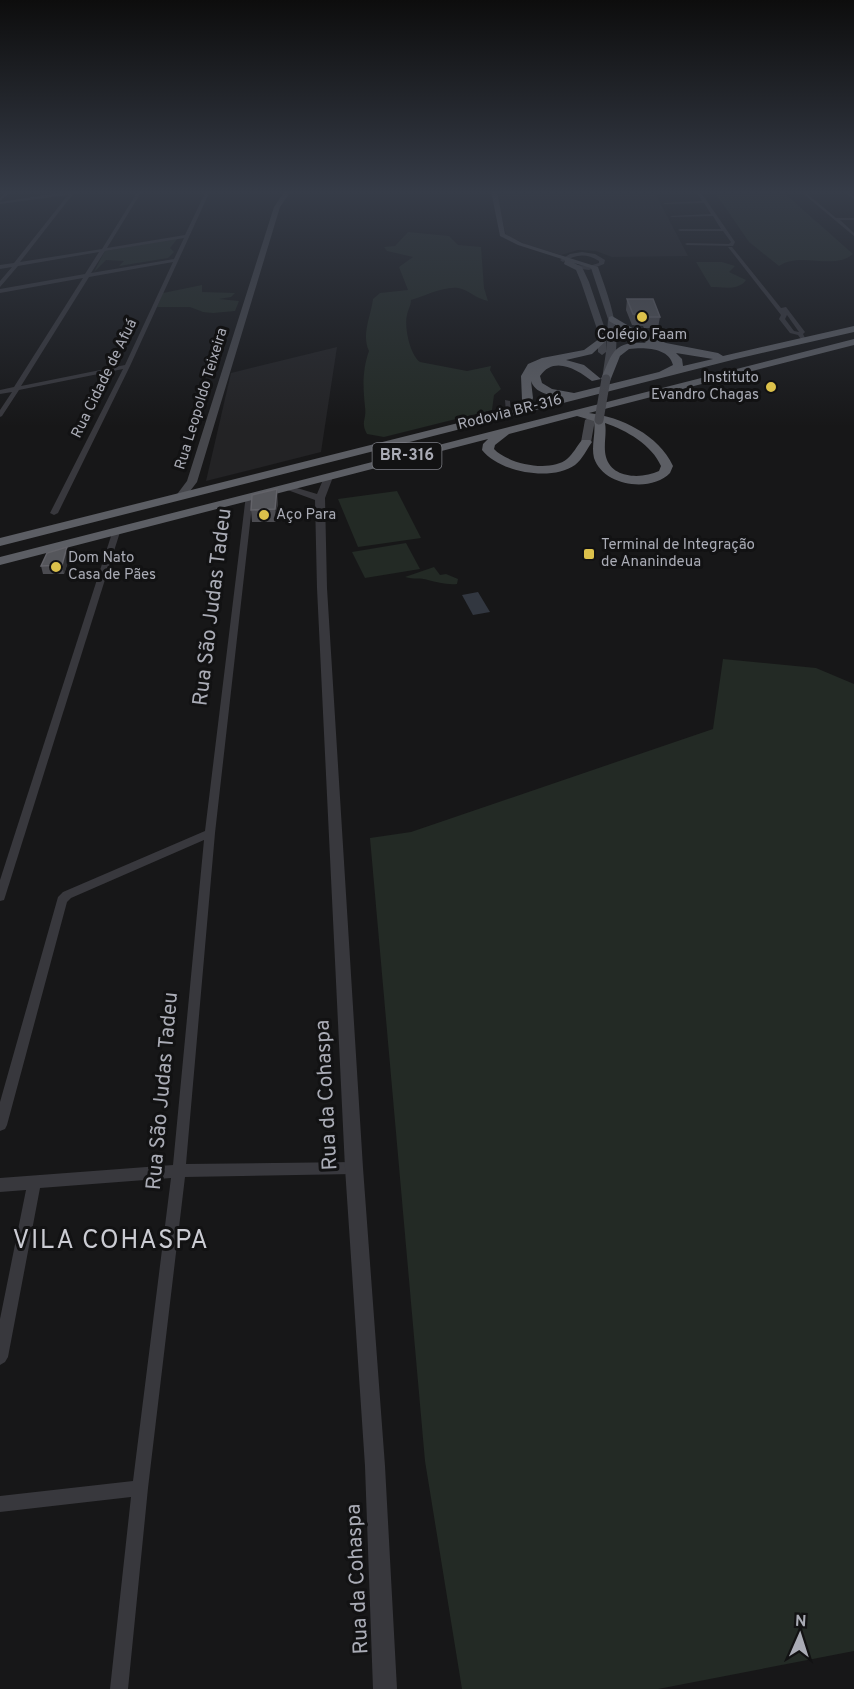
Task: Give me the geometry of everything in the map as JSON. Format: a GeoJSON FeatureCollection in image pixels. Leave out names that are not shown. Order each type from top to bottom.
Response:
{"type":"FeatureCollection","features":[{"type":"Feature","properties":{"kind":"highway"},"geometry":{"type":"LineString","coordinates":[[612,319],[636,334],[674,350],[699,355],[735,357]]}},
{"type":"Feature","properties":{"kind":"highway","name":"Rodovia BR-316"},"geometry":{"type":"LineString","coordinates":[[208,490],[511,409],[579,396],[803,338],[854,329]]}},
{"type":"Feature","properties":{"kind":"highway"},"geometry":{"type":"LineString","coordinates":[[511,409],[527,401],[526,377],[531,367],[542,361],[567,358],[591,351],[603,339]]}},
{"type":"Feature","properties":{"kind":"highway","name":"Rodovia BR-316"},"geometry":{"type":"LineString","coordinates":[[0,561],[854,342]]}},
{"type":"Feature","properties":{"kind":"highway"},"geometry":{"type":"LineString","coordinates":[[579,396],[545,390],[535,383],[535,372],[550,363],[572,363],[583,367],[601,379],[619,350],[637,345],[663,350],[678,359],[678,366],[652,378]]}},
{"type":"Feature","properties":{"kind":"highway"},"geometry":{"type":"LineString","coordinates":[[566,417],[595,417],[622,424],[656,450],[667,463],[666,471],[657,477],[642,480],[622,478],[606,470],[599,454],[602,429],[595,420]]}},
{"type":"Feature","properties":{"kind":"highway"},"geometry":{"type":"LineString","coordinates":[[506,432],[489,444],[488,450],[498,461],[521,467],[553,468],[567,465],[573,461],[586,442]]}},
{"type":"Feature","properties":{"kind":"highway","name":"BR-316"},"geometry":{"type":"LineString","coordinates":[[0,542],[208,490]]}},
{"type":"Feature","properties":{"kind":"main road","name":"Rua Leopoldo Teixeira"},"geometry":{"type":"LineString","coordinates":[[180,497],[192,482],[258,270]]}},
{"type":"Feature","properties":{"kind":"main road"},"geometry":{"type":"LineString","coordinates":[[578,270],[591,298],[603,339],[601,379],[595,420],[586,442]]}},
{"type":"Feature","properties":{"kind":"main road"},"geometry":{"type":"LineString","coordinates":[[595,270],[612,319],[613,335],[601,379]]}},
{"type":"Feature","properties":{"kind":"main road","name":"Rua Leopoldo Teixeira"},"geometry":{"type":"LineString","coordinates":[[192,482],[208,490]]}},
{"type":"Feature","properties":{"kind":"street"},"geometry":{"type":"LineString","coordinates":[[0,285],[11,270]]}},
{"type":"Feature","properties":{"kind":"street"},"geometry":{"type":"LineString","coordinates":[[0,415],[92,270]]}},
{"type":"Feature","properties":{"kind":"street"},"geometry":{"type":"LineString","coordinates":[[0,291],[119,270]]}},
{"type":"Feature","properties":{"kind":"street","name":"Rua Cidade de Afuá"},"geometry":{"type":"LineString","coordinates":[[54,513],[171,270]]}},
{"type":"Feature","properties":{"kind":"street"},"geometry":{"type":"LineString","coordinates":[[750,270],[802,332],[803,338]]}},
{"type":"Feature","properties":{"kind":"street"},"geometry":{"type":"LineString","coordinates":[[787,315],[782,319],[792,332],[803,338]]}},
{"type":"Feature","properties":{"kind":"street"},"geometry":{"type":"LineString","coordinates":[[788,327],[798,327]]}},
{"type":"Feature","properties":{"kind":"street"},"geometry":{"type":"LineString","coordinates":[[0,392],[127,366]]}},
{"type":"Feature","properties":{"kind":"street","name":"Rua da Cohaspa"},"geometry":{"type":"LineString","coordinates":[[328,477],[320,498],[322,600],[354,1168],[375,1466],[385,1689]]}},
{"type":"Feature","properties":{"kind":"street"},"geometry":{"type":"LineString","coordinates":[[287,488],[320,498]]}},
{"type":"Feature","properties":{"kind":"street","name":"Rua São Judas Tadeu"},"geometry":{"type":"LineString","coordinates":[[119,1689],[140,1488],[179,1171],[210,833],[249,497]]}},
{"type":"Feature","properties":{"kind":"street"},"geometry":{"type":"LineString","coordinates":[[0,897],[116,532]]}},
{"type":"Feature","properties":{"kind":"street"},"geometry":{"type":"LineString","coordinates":[[0,1125],[62,900],[67,895],[210,833]]}},
{"type":"Feature","properties":{"kind":"street"},"geometry":{"type":"LineString","coordinates":[[0,1185],[179,1171],[354,1168]]}},
{"type":"Feature","properties":{"kind":"street"},"geometry":{"type":"LineString","coordinates":[[0,1357],[34,1183]]}},
{"type":"Feature","properties":{"kind":"street"},"geometry":{"type":"LineString","coordinates":[[0,1504],[140,1488]]}},
{"type":"Feature","properties":{"kind":"shaded area"},"geometry":{"type":"Polygon","coordinates":[[[400,270],[483,270],[488,301],[465,290],[443,289],[411,300],[406,326],[413,353],[420,362],[467,371],[491,366],[490,370],[501,389],[494,395],[492,410],[384,437],[367,434],[364,426],[364,379],[369,351],[366,332],[373,299],[380,293],[408,290],[400,270]]]}},
{"type":"Feature","properties":{"kind":"shaded area"},"geometry":{"type":"Polygon","coordinates":[[[701,270],[731,270],[729,272],[746,280],[735,287],[711,287],[701,270]]]}},
{"type":"Feature","properties":{"kind":"shaded area"},"geometry":{"type":"Polygon","coordinates":[[[202,285],[202,292],[235,293],[231,297],[219,299],[239,301],[235,311],[213,313],[190,307],[157,307],[163,293],[202,285]]]}},
{"type":"Feature","properties":{"kind":"shaded area"},"geometry":{"type":"Polygon","coordinates":[[[337,347],[321,452],[206,481],[231,373],[337,347]]]}},
{"type":"Feature","properties":{"kind":"shaded area"},"geometry":{"type":"Polygon","coordinates":[[[397,491],[421,538],[358,547],[338,499],[397,491]]]}},
{"type":"Feature","properties":{"kind":"shaded area"},"geometry":{"type":"Polygon","coordinates":[[[406,543],[420,569],[365,578],[352,552],[406,543]]]}},
{"type":"Feature","properties":{"kind":"shaded area"},"geometry":{"type":"Polygon","coordinates":[[[434,567],[440,575],[446,574],[458,579],[457,584],[405,577],[434,567]]]}},
{"type":"Feature","properties":{"kind":"shaded area"},"geometry":{"type":"Polygon","coordinates":[[[478,592],[490,612],[473,615],[462,595],[478,592]]]}},
{"type":"Feature","properties":{"kind":"shaded area"},"geometry":{"type":"Polygon","coordinates":[[[723,659],[816,668],[854,684],[854,1651],[658,1689],[462,1689],[425,1461],[370,838],[411,832],[713,729],[723,659]]]}},
{"type":"Feature","properties":{"kind":"building"},"geometry":{"type":"Polygon","coordinates":[[[627,299],[653,299],[660,317],[633,314],[627,299]]]}},
{"type":"Feature","properties":{"kind":"building"},"geometry":{"type":"Polygon","coordinates":[[[277,489],[275,509],[251,510],[252,495],[277,489]]]}},
{"type":"Feature","properties":{"kind":"building"},"geometry":{"type":"Polygon","coordinates":[[[67,547],[62,565],[41,566],[47,553],[67,547]]]}},
{"type":"Feature","properties":{"kind":"place","name":"Colégio Faam"},"geometry":{"type":"Point","coordinates":[642,317]}},
{"type":"Feature","properties":{"kind":"place","name":"Instituto Evandro Chagas"},"geometry":{"type":"Point","coordinates":[771,387]}},
{"type":"Feature","properties":{"kind":"place","name":"Aço Para"},"geometry":{"type":"Point","coordinates":[264,515]}},
{"type":"Feature","properties":{"kind":"place","name":"Terminal de Integração de Ananindeua"},"geometry":{"type":"Point","coordinates":[589,554]}},
{"type":"Feature","properties":{"kind":"place","name":"Dom Nato Casa de Pães"},"geometry":{"type":"Point","coordinates":[56,567]}},
{"type":"Feature","properties":{"kind":"district","name":"VILA COHASPA"},"geometry":{"type":"Point","coordinates":[111,1241]}}]}
